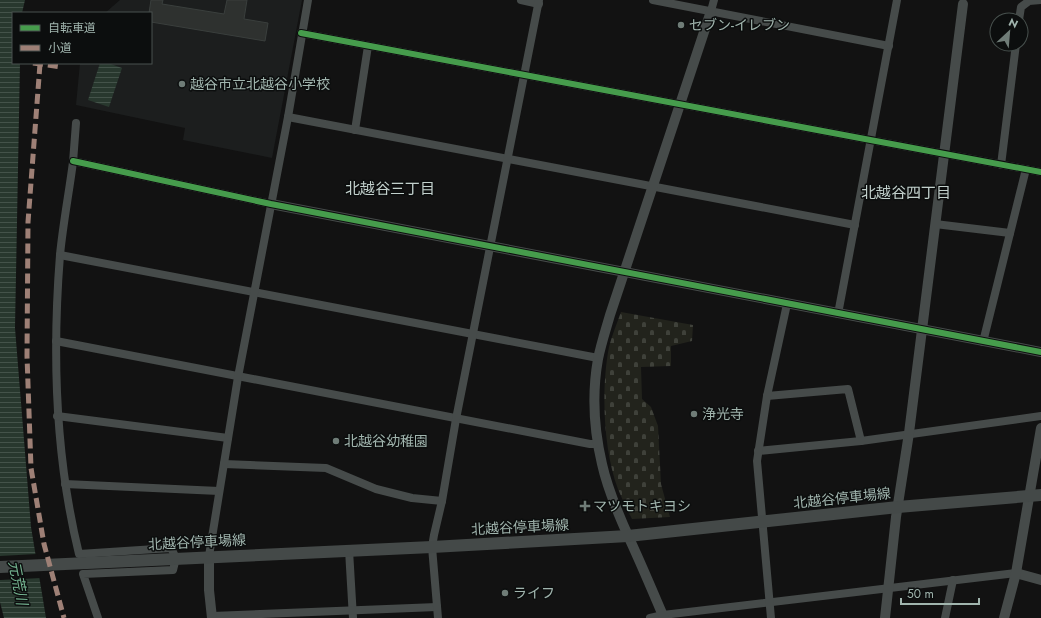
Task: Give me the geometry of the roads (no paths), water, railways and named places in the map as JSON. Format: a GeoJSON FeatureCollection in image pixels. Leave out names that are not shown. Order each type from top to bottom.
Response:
{"type":"FeatureCollection","features":[{"type":"Feature","properties":{"kind":"main road","name":"北越谷停車場線"},"geometry":{"type":"LineString","coordinates":[[0,567],[208,556],[432,547],[628,536],[898,507],[1036,495]]}},
{"type":"Feature","properties":{"kind":"street"},"geometry":{"type":"LineString","coordinates":[[308,0],[301,33],[288,117],[238,377],[208,556],[209,590],[212,617],[353,614],[437,607]]}},
{"type":"Feature","properties":{"kind":"street"},"geometry":{"type":"LineString","coordinates":[[438,618],[432,547],[539,2],[521,0]]}},
{"type":"Feature","properties":{"kind":"street"},"geometry":{"type":"LineString","coordinates":[[653,0],[889,46]]}},
{"type":"Feature","properties":{"kind":"street"},"geometry":{"type":"LineString","coordinates":[[664,617],[628,536],[609,489],[602,464],[598,444],[595,404],[598,358],[610,315],[714,0]]}},
{"type":"Feature","properties":{"kind":"street"},"geometry":{"type":"LineString","coordinates":[[838,314],[897,0]]}},
{"type":"Feature","properties":{"kind":"street"},"geometry":{"type":"LineString","coordinates":[[1020,12],[1023,1],[1041,0]]}},
{"type":"Feature","properties":{"kind":"street"},"geometry":{"type":"LineString","coordinates":[[885,618],[963,4]]}},
{"type":"Feature","properties":{"kind":"street"},"geometry":{"type":"LineString","coordinates":[[301,33],[1041,172]]}},
{"type":"Feature","properties":{"kind":"street"},"geometry":{"type":"LineString","coordinates":[[355,130],[368,46]]}},
{"type":"Feature","properties":{"kind":"street"},"geometry":{"type":"LineString","coordinates":[[1001,165],[1015,52]]}},
{"type":"Feature","properties":{"kind":"street"},"geometry":{"type":"LineString","coordinates":[[288,117],[855,225]]}},
{"type":"Feature","properties":{"kind":"street"},"geometry":{"type":"LineString","coordinates":[[76,123],[73,161],[60,255],[55,364],[57,416],[65,484],[72,526],[79,554],[171,548],[176,558],[173,570],[83,574],[98,618]]}},
{"type":"Feature","properties":{"kind":"street"},"geometry":{"type":"LineString","coordinates":[[73,161],[271,204],[1041,352]]}},
{"type":"Feature","properties":{"kind":"street"},"geometry":{"type":"LineString","coordinates":[[983,342],[1026,169]]}},
{"type":"Feature","properties":{"kind":"street"},"geometry":{"type":"LineString","coordinates":[[935,224],[1010,233]]}},
{"type":"Feature","properties":{"kind":"street"},"geometry":{"type":"LineString","coordinates":[[60,255],[598,358]]}},
{"type":"Feature","properties":{"kind":"street"},"geometry":{"type":"LineString","coordinates":[[771,618],[757,461],[767,396],[787,304]]}},
{"type":"Feature","properties":{"kind":"street"},"geometry":{"type":"LineString","coordinates":[[56,341],[456,419],[590,444],[598,444]]}},
{"type":"Feature","properties":{"kind":"street"},"geometry":{"type":"LineString","coordinates":[[767,396],[848,389],[861,440]]}},
{"type":"Feature","properties":{"kind":"street"},"geometry":{"type":"LineString","coordinates":[[57,416],[228,438]]}},
{"type":"Feature","properties":{"kind":"street"},"geometry":{"type":"LineString","coordinates":[[758,451],[861,440],[1041,416]]}},
{"type":"Feature","properties":{"kind":"street"},"geometry":{"type":"LineString","coordinates":[[1004,618],[1036,495],[1041,428]]}},
{"type":"Feature","properties":{"kind":"street"},"geometry":{"type":"LineString","coordinates":[[224,464],[326,468],[376,489],[412,498],[442,501]]}},
{"type":"Feature","properties":{"kind":"street"},"geometry":{"type":"LineString","coordinates":[[65,484],[219,491]]}},
{"type":"Feature","properties":{"kind":"street"},"geometry":{"type":"LineString","coordinates":[[349,550],[353,614]]}},
{"type":"Feature","properties":{"kind":"street"},"geometry":{"type":"LineString","coordinates":[[650,618],[1016,573],[1041,580]]}},
{"type":"Feature","properties":{"kind":"street"},"geometry":{"type":"LineString","coordinates":[[945,618],[953,580]]}},
{"type":"Feature","properties":{"kind":"water","name":"元荒川"},"geometry":{"type":"Polygon","coordinates":[[[0,0],[25,0],[22,12],[12,12],[12,64],[20,64],[15,328],[31,527],[46,618],[4,618],[0,602],[0,0]]]}},
{"type":"Feature","properties":{"kind":"water"},"geometry":{"type":"Polygon","coordinates":[[[100,64],[111,64],[122,68],[109,107],[88,100],[100,64]]]}},
{"type":"Feature","properties":{"kind":"place","name":"セブン-イレブン"},"geometry":{"type":"Point","coordinates":[681,25]}},
{"type":"Feature","properties":{"kind":"place","name":"越谷市立北越谷小学校"},"geometry":{"type":"Point","coordinates":[182,84]}},
{"type":"Feature","properties":{"kind":"place","name":"浄光寺"},"geometry":{"type":"Point","coordinates":[694,414]}},
{"type":"Feature","properties":{"kind":"place","name":"北越谷幼稚園"},"geometry":{"type":"Point","coordinates":[336,441]}},
{"type":"Feature","properties":{"kind":"place","name":"マツモトキヨシ"},"geometry":{"type":"Point","coordinates":[585,506]}},
{"type":"Feature","properties":{"kind":"place","name":"ライフ"},"geometry":{"type":"Point","coordinates":[505,593]}},
{"type":"Feature","properties":{"kind":"district","name":"北越谷三丁目"},"geometry":{"type":"Point","coordinates":[390,189]}},
{"type":"Feature","properties":{"kind":"district","name":"北越谷四丁目"},"geometry":{"type":"Point","coordinates":[906,193]}}]}
